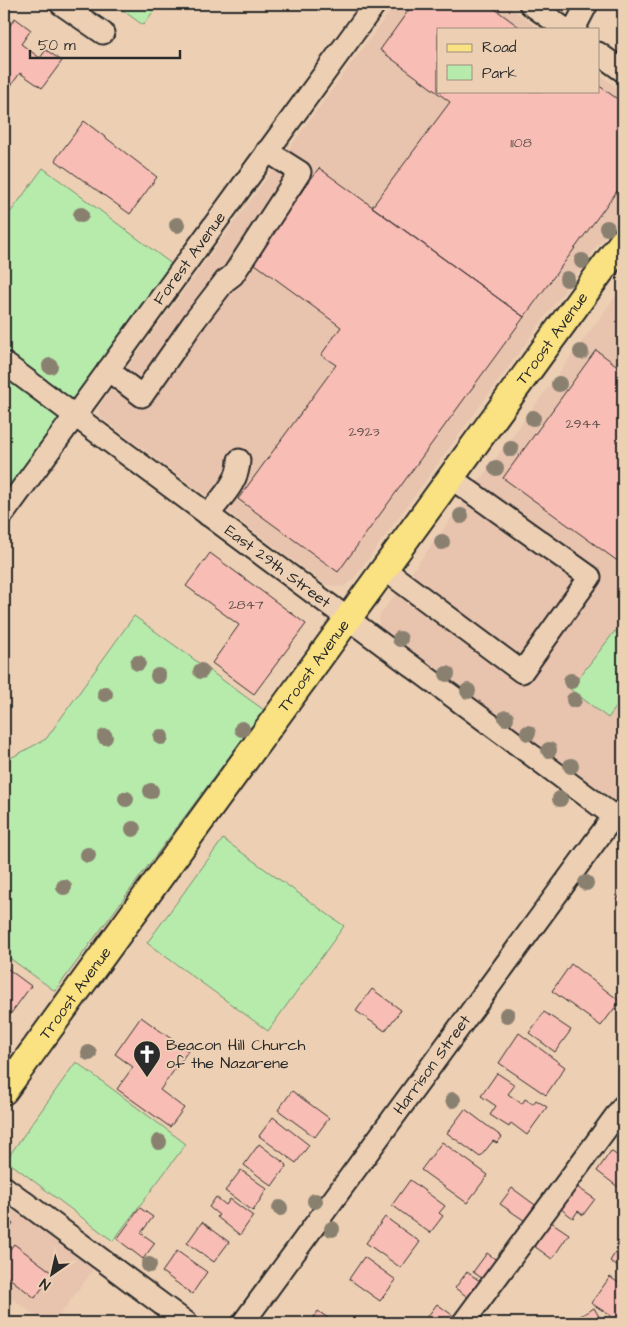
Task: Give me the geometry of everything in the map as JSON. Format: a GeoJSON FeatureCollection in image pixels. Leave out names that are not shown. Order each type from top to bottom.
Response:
{"type":"FeatureCollection","features":[{"type":"Feature","properties":{"kind":"main road","name":"Troost Avenue"},"geometry":{"type":"LineString","coordinates":[[4,1091],[623,241]]}},
{"type":"Feature","properties":{"kind":"street"},"geometry":{"type":"LineString","coordinates":[[60,4],[103,33]]}},
{"type":"Feature","properties":{"kind":"street","name":"Forest Avenue"},"geometry":{"type":"LineString","coordinates":[[4,513],[375,4]]}},
{"type":"Feature","properties":{"kind":"street"},"geometry":{"type":"LineString","coordinates":[[530,4],[564,28]]}},
{"type":"Feature","properties":{"kind":"street"},"geometry":{"type":"LineString","coordinates":[[575,28],[587,4]]}},
{"type":"Feature","properties":{"kind":"street"},"geometry":{"type":"LineString","coordinates":[[600,54],[623,71]]}},
{"type":"Feature","properties":{"kind":"street"},"geometry":{"type":"LineString","coordinates":[[108,370],[142,396],[195,320],[225,281],[233,275],[300,172],[267,151]]}},
{"type":"Feature","properties":{"kind":"street","name":"East 29th Street"},"geometry":{"type":"LineString","coordinates":[[4,364],[620,817]]}},
{"type":"Feature","properties":{"kind":"street"},"geometry":{"type":"LineString","coordinates":[[208,514],[234,480],[238,472],[239,460]]}},
{"type":"Feature","properties":{"kind":"street"},"geometry":{"type":"LineString","coordinates":[[384,569],[522,672],[590,577],[451,478]]}},
{"type":"Feature","properties":{"kind":"street","name":"Harrison Street"},"geometry":{"type":"LineString","coordinates":[[243,1323],[620,817]]}},
{"type":"Feature","properties":{"kind":"street"},"geometry":{"type":"LineString","coordinates":[[463,1323],[623,1106]]}},
{"type":"Feature","properties":{"kind":"street"},"geometry":{"type":"LineString","coordinates":[[4,1187],[187,1323]]}},
{"type":"Feature","properties":{"kind":"shaded area"},"geometry":{"type":"Polygon","coordinates":[[[395,4],[506,4],[538,28],[437,28],[437,92],[600,92],[600,75],[623,92],[623,211],[353,580],[343,587],[326,585],[100,417],[98,407],[395,4]]]}},
{"type":"Feature","properties":{"kind":"shaded area"},"geometry":{"type":"Polygon","coordinates":[[[623,286],[623,791],[615,801],[387,635],[379,628],[379,616],[623,286]]]}},
{"type":"Feature","properties":{"kind":"shaded area"},"geometry":{"type":"Polygon","coordinates":[[[4,1202],[94,1269],[54,1323],[45,1323],[4,1293],[4,1202]]]}},
{"type":"Feature","properties":{"kind":"green space"},"geometry":{"type":"Polygon","coordinates":[[[114,4],[159,4],[143,25],[114,4]]]}},
{"type":"Feature","properties":{"kind":"green space"},"geometry":{"type":"Polygon","coordinates":[[[43,168],[173,265],[71,403],[4,353],[4,221],[43,168]]]}},
{"type":"Feature","properties":{"kind":"green space"},"geometry":{"type":"Polygon","coordinates":[[[4,375],[62,419],[4,499],[4,375]]]}},
{"type":"Feature","properties":{"kind":"green space"},"geometry":{"type":"Polygon","coordinates":[[[134,616],[264,710],[55,991],[4,954],[4,757],[7,760],[46,739],[134,616]]]}},
{"type":"Feature","properties":{"kind":"green space"},"geometry":{"type":"Polygon","coordinates":[[[615,631],[623,637],[623,698],[608,718],[570,689],[615,631]]]}},
{"type":"Feature","properties":{"kind":"green space"},"geometry":{"type":"Polygon","coordinates":[[[223,839],[344,926],[268,1031],[147,943],[223,839]]]}},
{"type":"Feature","properties":{"kind":"green space"},"geometry":{"type":"Polygon","coordinates":[[[76,1062],[186,1144],[113,1241],[6,1160],[76,1062]]]}},
{"type":"Feature","properties":{"kind":"building"},"geometry":{"type":"Polygon","coordinates":[[[413,4],[488,4],[521,28],[437,28],[437,92],[600,92],[600,86],[623,103],[623,183],[524,317],[372,207],[450,102],[380,50],[413,4]]]}},
{"type":"Feature","properties":{"kind":"building"},"geometry":{"type":"Polygon","coordinates":[[[15,18],[31,30],[21,44],[40,58],[46,50],[62,61],[42,88],[20,73],[7,91],[4,88],[4,34],[15,18]]]}},
{"type":"Feature","properties":{"kind":"building"},"geometry":{"type":"Polygon","coordinates":[[[84,121],[157,177],[130,214],[55,160],[84,121]]]}},
{"type":"Feature","properties":{"kind":"building"},"geometry":{"type":"Polygon","coordinates":[[[319,168],[524,317],[338,572],[238,499],[336,365],[321,355],[341,327],[251,261],[319,168]]]}},
{"type":"Feature","properties":{"kind":"building"},"geometry":{"type":"Polygon","coordinates":[[[596,350],[623,370],[623,565],[503,478],[596,350]]]}},
{"type":"Feature","properties":{"kind":"building"},"geometry":{"type":"Polygon","coordinates":[[[210,553],[306,624],[254,694],[212,663],[239,625],[186,586],[210,553]]]}},
{"type":"Feature","properties":{"kind":"building"},"geometry":{"type":"Polygon","coordinates":[[[623,890],[623,905],[617,900],[623,890]]]}},
{"type":"Feature","properties":{"kind":"building"},"geometry":{"type":"Polygon","coordinates":[[[571,964],[620,1001],[601,1026],[552,991],[571,964]]]}},
{"type":"Feature","properties":{"kind":"building"},"geometry":{"type":"Polygon","coordinates":[[[4,966],[31,986],[4,1023],[4,966]]]}},
{"type":"Feature","properties":{"kind":"building"},"geometry":{"type":"Polygon","coordinates":[[[372,989],[401,1010],[385,1031],[356,1011],[372,989]]]}},
{"type":"Feature","properties":{"kind":"building"},"geometry":{"type":"Polygon","coordinates":[[[544,1012],[571,1030],[555,1052],[529,1033],[544,1012]]]}},
{"type":"Feature","properties":{"kind":"building","name":"Beacon Hill Church of the Nazarene"},"geometry":{"type":"Polygon","coordinates":[[[141,1017],[188,1051],[160,1090],[184,1108],[170,1127],[117,1089],[133,1067],[115,1054],[141,1017]]]}},
{"type":"Feature","properties":{"kind":"building"},"geometry":{"type":"Polygon","coordinates":[[[519,1033],[565,1067],[546,1095],[499,1063],[519,1033]]]}},
{"type":"Feature","properties":{"kind":"building"},"geometry":{"type":"Polygon","coordinates":[[[497,1073],[515,1085],[508,1094],[522,1104],[525,1099],[533,1104],[536,1100],[547,1107],[527,1135],[511,1123],[509,1127],[490,1115],[496,1106],[481,1096],[497,1073]]]}},
{"type":"Feature","properties":{"kind":"building"},"geometry":{"type":"Polygon","coordinates":[[[292,1091],[329,1118],[315,1137],[278,1110],[292,1091]]]}},
{"type":"Feature","properties":{"kind":"building"},"geometry":{"type":"Polygon","coordinates":[[[465,1109],[502,1137],[497,1143],[493,1141],[480,1157],[447,1133],[465,1109]]]}},
{"type":"Feature","properties":{"kind":"building"},"geometry":{"type":"Polygon","coordinates":[[[273,1117],[309,1145],[296,1163],[259,1136],[273,1117]]]}},
{"type":"Feature","properties":{"kind":"building"},"geometry":{"type":"Polygon","coordinates":[[[442,1142],[488,1175],[467,1203],[421,1170],[442,1142]]]}},
{"type":"Feature","properties":{"kind":"building"},"geometry":{"type":"Polygon","coordinates":[[[259,1144],[287,1165],[272,1186],[244,1165],[259,1144]]]}},
{"type":"Feature","properties":{"kind":"building"},"geometry":{"type":"Polygon","coordinates":[[[611,1151],[623,1160],[623,1180],[618,1187],[597,1171],[611,1151]]]}},
{"type":"Feature","properties":{"kind":"building"},"geometry":{"type":"Polygon","coordinates":[[[241,1170],[267,1189],[253,1211],[225,1191],[241,1170]]]}},
{"type":"Feature","properties":{"kind":"building"},"geometry":{"type":"Polygon","coordinates":[[[410,1180],[445,1206],[439,1213],[443,1216],[430,1233],[392,1205],[410,1180]]]}},
{"type":"Feature","properties":{"kind":"building"},"geometry":{"type":"Polygon","coordinates":[[[577,1187],[595,1199],[583,1215],[578,1211],[573,1218],[561,1209],[577,1187]]]}},
{"type":"Feature","properties":{"kind":"building"},"geometry":{"type":"Polygon","coordinates":[[[512,1188],[542,1210],[531,1225],[500,1204],[512,1188]]]}},
{"type":"Feature","properties":{"kind":"building"},"geometry":{"type":"Polygon","coordinates":[[[216,1197],[226,1205],[230,1199],[253,1216],[240,1235],[217,1217],[219,1215],[209,1207],[216,1197]]]}},
{"type":"Feature","properties":{"kind":"building"},"geometry":{"type":"Polygon","coordinates":[[[140,1208],[153,1217],[141,1233],[155,1243],[143,1259],[117,1239],[140,1208]]]}},
{"type":"Feature","properties":{"kind":"building"},"geometry":{"type":"Polygon","coordinates":[[[4,1217],[13,1224],[4,1237],[4,1217]]]}},
{"type":"Feature","properties":{"kind":"building"},"geometry":{"type":"Polygon","coordinates":[[[385,1217],[420,1242],[401,1268],[366,1243],[385,1217]]]}},
{"type":"Feature","properties":{"kind":"building"},"geometry":{"type":"Polygon","coordinates":[[[202,1222],[229,1242],[214,1262],[187,1243],[202,1222]]]}},
{"type":"Feature","properties":{"kind":"building"},"geometry":{"type":"Polygon","coordinates":[[[551,1222],[569,1234],[552,1259],[534,1246],[551,1222]]]}},
{"type":"Feature","properties":{"kind":"building"},"geometry":{"type":"Polygon","coordinates":[[[14,1244],[53,1273],[35,1298],[4,1274],[4,1257],[14,1244]]]}},
{"type":"Feature","properties":{"kind":"building"},"geometry":{"type":"Polygon","coordinates":[[[177,1251],[207,1272],[192,1294],[162,1272],[177,1251]]]}},
{"type":"Feature","properties":{"kind":"building"},"geometry":{"type":"Polygon","coordinates":[[[487,1253],[502,1264],[489,1283],[473,1272],[487,1253]]]}},
{"type":"Feature","properties":{"kind":"building"},"geometry":{"type":"Polygon","coordinates":[[[615,1253],[623,1258],[623,1271],[610,1261],[615,1253]]]}},
{"type":"Feature","properties":{"kind":"building"},"geometry":{"type":"Polygon","coordinates":[[[364,1257],[396,1280],[380,1301],[349,1279],[364,1257]]]}},
{"type":"Feature","properties":{"kind":"building"},"geometry":{"type":"Polygon","coordinates":[[[467,1272],[484,1284],[472,1300],[455,1288],[467,1272]]]}},
{"type":"Feature","properties":{"kind":"building"},"geometry":{"type":"Polygon","coordinates":[[[610,1277],[623,1286],[622,1323],[591,1303],[610,1277]]]}},
{"type":"Feature","properties":{"kind":"building"},"geometry":{"type":"Polygon","coordinates":[[[437,1304],[455,1317],[451,1323],[430,1323],[425,1320],[437,1304]]]}},
{"type":"Feature","properties":{"kind":"building"},"geometry":{"type":"Polygon","coordinates":[[[594,1308],[603,1323],[568,1323],[594,1308]]]}},
{"type":"Feature","properties":{"kind":"building"},"geometry":{"type":"Polygon","coordinates":[[[318,1311],[335,1323],[310,1323],[318,1311]]]}},
{"type":"Feature","properties":{"kind":"place","name":"Beacon Hill Church of the Nazarene"},"geometry":{"type":"Point","coordinates":[147,1078]}}]}
